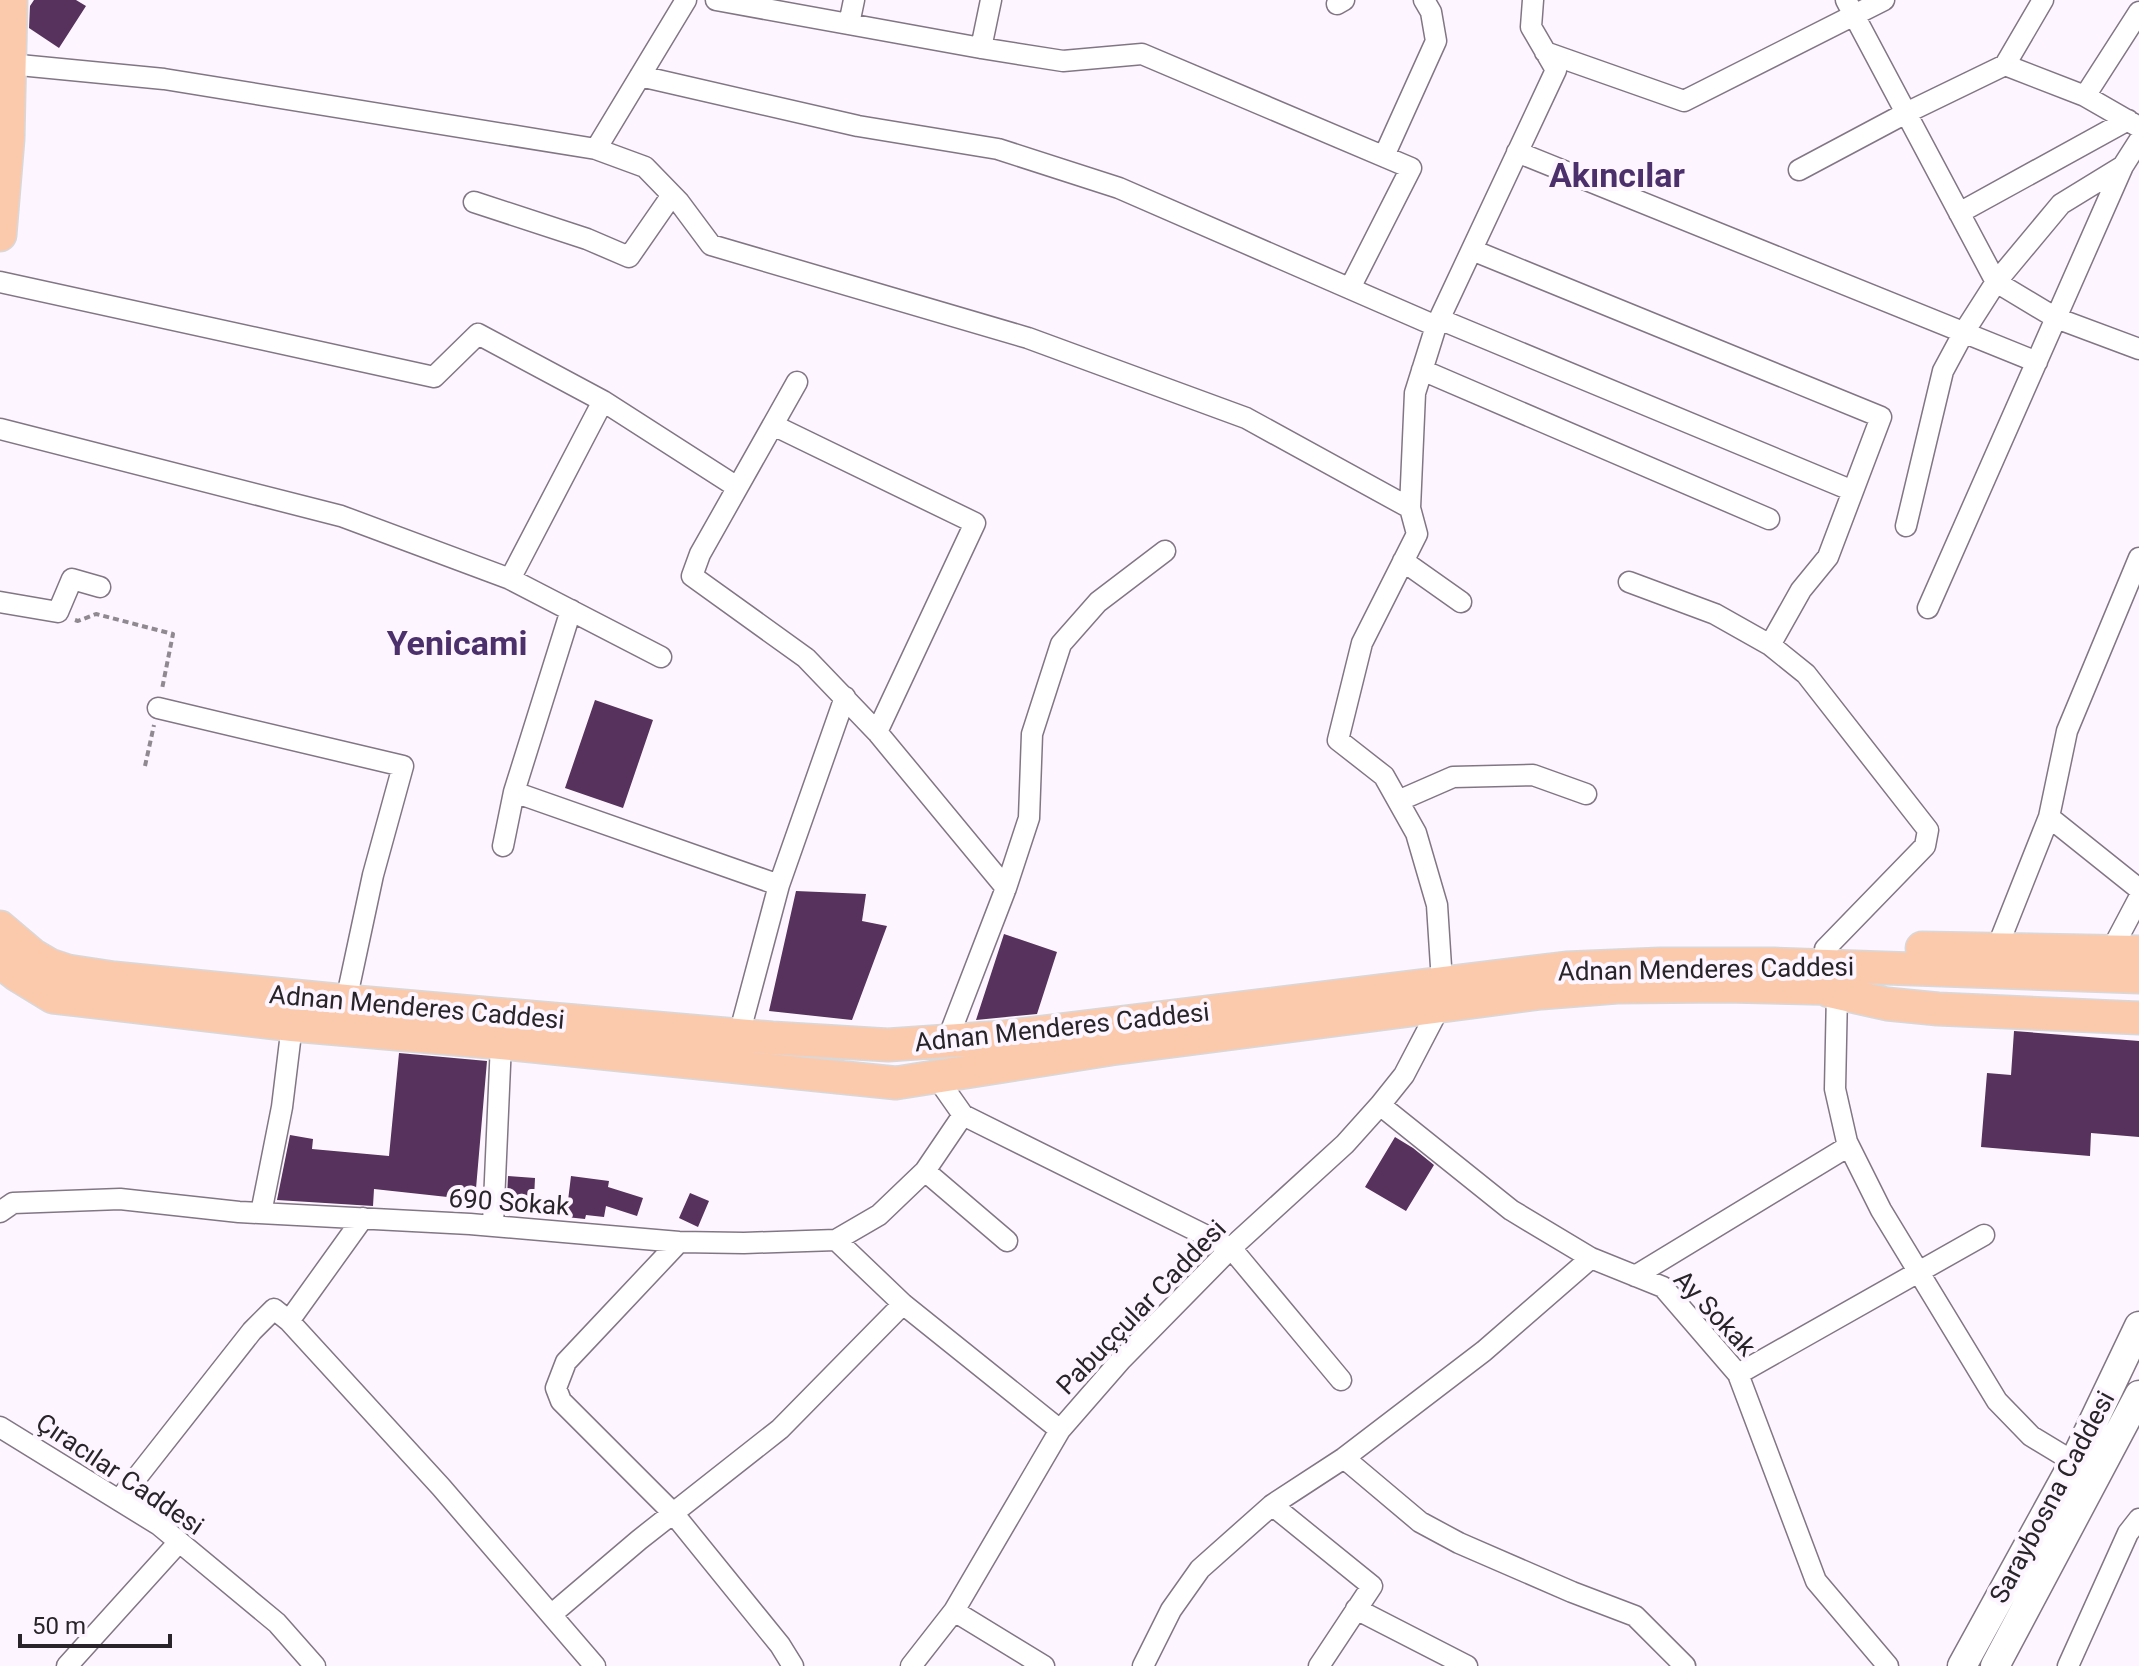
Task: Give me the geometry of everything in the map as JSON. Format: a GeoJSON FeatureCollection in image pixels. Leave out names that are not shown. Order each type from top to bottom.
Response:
{"type":"FeatureCollection","features":[{"type":"Feature","properties":{"kind":"main road"},"geometry":{"type":"LineString","coordinates":[[0,235],[8,139],[11,0]]}},
{"type":"Feature","properties":{"kind":"main road"},"geometry":{"type":"LineString","coordinates":[[0,903],[74,960],[114,978]]}},
{"type":"Feature","properties":{"kind":"main road","name":"Adnan Menderes Caddesi"},"geometry":{"type":"LineString","coordinates":[[0,927],[50,965],[114,978],[346,1001],[888,1045],[1034,1033],[1395,990],[1440,995],[1541,993],[1617,987],[2139,998]]}},
{"type":"Feature","properties":{"kind":"main road"},"geometry":{"type":"LineString","coordinates":[[1774,964],[1825,949],[2125,951]]}},
{"type":"Feature","properties":{"kind":"main road","name":"Adnan Menderes Caddesi"},"geometry":{"type":"LineString","coordinates":[[0,962],[53,997],[292,1025],[896,1083],[1440,995],[1566,968],[1774,964],[2139,977]]}},
{"type":"Feature","properties":{"kind":"main road"},"geometry":{"type":"LineString","coordinates":[[0,990],[53,997]]}},
{"type":"Feature","properties":{"kind":"main road"},"geometry":{"type":"LineString","coordinates":[[1823,990],[1887,1004],[1938,1009],[2139,1018]]}},
{"type":"Feature","properties":{"kind":"main road","name":"Saraybosna Caddesi"},"geometry":{"type":"LineString","coordinates":[[1962,1666],[2074,1462],[2139,1326]]}},
{"type":"Feature","properties":{"kind":"main road","name":"Saraybosna Caddesi"},"geometry":{"type":"LineString","coordinates":[[1995,1666],[2139,1395]]}},
{"type":"Feature","properties":{"kind":"street"},"geometry":{"type":"LineString","coordinates":[[596,149],[686,0]]}},
{"type":"Feature","properties":{"kind":"street"},"geometry":{"type":"LineString","coordinates":[[716,0],[1063,61],[1142,54],[1411,168],[1350,288]]}},
{"type":"Feature","properties":{"kind":"street"},"geometry":{"type":"LineString","coordinates":[[849,24],[854,0]]}},
{"type":"Feature","properties":{"kind":"street"},"geometry":{"type":"LineString","coordinates":[[981,48],[991,0]]}},
{"type":"Feature","properties":{"kind":"street"},"geometry":{"type":"LineString","coordinates":[[1384,156],[1436,41],[1431,12],[1424,0]]}},
{"type":"Feature","properties":{"kind":"street"},"geometry":{"type":"LineString","coordinates":[[1440,995],[1437,905],[1416,833],[1384,776],[1338,740],[1362,643],[1417,534],[1410,508],[1415,393],[1437,323],[1556,70],[1531,27],[1533,0]]}},
{"type":"Feature","properties":{"kind":"street"},"geometry":{"type":"LineString","coordinates":[[1545,52],[1684,101],[1850,8],[1884,0]]}},
{"type":"Feature","properties":{"kind":"street"},"geometry":{"type":"LineString","coordinates":[[1799,170],[2005,65],[2043,0]]}},
{"type":"Feature","properties":{"kind":"street"},"geometry":{"type":"LineString","coordinates":[[1850,8],[1996,282],[2056,318],[2139,349]]}},
{"type":"Feature","properties":{"kind":"street"},"geometry":{"type":"LineString","coordinates":[[2085,96],[2139,12]]}},
{"type":"Feature","properties":{"kind":"street"},"geometry":{"type":"LineString","coordinates":[[9,64],[164,79],[596,149],[645,167],[672,195],[711,245],[1028,338],[1246,418],[1410,508]]}},
{"type":"Feature","properties":{"kind":"street"},"geometry":{"type":"LineString","coordinates":[[2005,65],[2085,96],[2133,124]]}},
{"type":"Feature","properties":{"kind":"street"},"geometry":{"type":"LineString","coordinates":[[640,76],[858,126],[998,149],[1119,188],[1350,288],[1853,491]]}},
{"type":"Feature","properties":{"kind":"street"},"geometry":{"type":"LineString","coordinates":[[1959,213],[2133,124]]}},
{"type":"Feature","properties":{"kind":"street"},"geometry":{"type":"LineString","coordinates":[[1517,152],[2037,362]]}},
{"type":"Feature","properties":{"kind":"street"},"geometry":{"type":"LineString","coordinates":[[1906,526],[1943,371],[1964,332],[1996,282],[2061,204],[2132,157]]}},
{"type":"Feature","properties":{"kind":"street"},"geometry":{"type":"LineString","coordinates":[[1928,608],[2056,318],[2132,157]]}},
{"type":"Feature","properties":{"kind":"street"},"geometry":{"type":"LineString","coordinates":[[474,202],[587,239],[629,257],[672,195]]}},
{"type":"Feature","properties":{"kind":"street"},"geometry":{"type":"LineString","coordinates":[[1472,250],[1881,417],[1828,557],[1801,590],[1770,645]]}},
{"type":"Feature","properties":{"kind":"street"},"geometry":{"type":"LineString","coordinates":[[0,282],[434,377],[478,334],[603,401],[737,487]]}},
{"type":"Feature","properties":{"kind":"street"},"geometry":{"type":"LineString","coordinates":[[1422,370],[1769,519]]}},
{"type":"Feature","properties":{"kind":"street"},"geometry":{"type":"LineString","coordinates":[[797,382],[700,554],[692,576],[806,658],[877,732],[1006,888]]}},
{"type":"Feature","properties":{"kind":"street"},"geometry":{"type":"LineString","coordinates":[[510,579],[603,401]]}},
{"type":"Feature","properties":{"kind":"street"},"geometry":{"type":"LineString","coordinates":[[773,425],[975,523],[877,732]]}},
{"type":"Feature","properties":{"kind":"street"},"geometry":{"type":"LineString","coordinates":[[0,429],[341,516],[510,579],[661,657]]}},
{"type":"Feature","properties":{"kind":"street"},"geometry":{"type":"LineString","coordinates":[[947,1041],[1006,888],[1029,818],[1032,734],[1061,644],[1098,602],[1165,551]]}},
{"type":"Feature","properties":{"kind":"street"},"geometry":{"type":"LineString","coordinates":[[1997,948],[2049,817],[2067,731],[2139,558]]}},
{"type":"Feature","properties":{"kind":"street"},"geometry":{"type":"LineString","coordinates":[[1403,561],[1461,602]]}},
{"type":"Feature","properties":{"kind":"street"},"geometry":{"type":"LineString","coordinates":[[0,602],[58,612],[72,579],[100,587]]}},
{"type":"Feature","properties":{"kind":"street"},"geometry":{"type":"LineString","coordinates":[[1629,582],[1715,614],[1770,645],[1806,674],[1928,830],[1925,846],[1825,949]]}},
{"type":"Feature","properties":{"kind":"street"},"geometry":{"type":"LineString","coordinates":[[503,846],[514,792],[571,610]]}},
{"type":"Feature","properties":{"kind":"street"},"geometry":{"type":"LineString","coordinates":[[739,1035],[779,885],[845,697]]}},
{"type":"Feature","properties":{"kind":"street"},"geometry":{"type":"LineString","coordinates":[[158,708],[403,766],[373,875],[346,1001]]}},
{"type":"Feature","properties":{"kind":"street"},"geometry":{"type":"LineString","coordinates":[[1398,801],[1453,777],[1533,775],[1586,794]]}},
{"type":"Feature","properties":{"kind":"street"},"geometry":{"type":"LineString","coordinates":[[514,792],[779,885]]}},
{"type":"Feature","properties":{"kind":"street"},"geometry":{"type":"LineString","coordinates":[[2049,817],[2139,889]]}},
{"type":"Feature","properties":{"kind":"street"},"geometry":{"type":"LineString","coordinates":[[2125,951],[2139,898]]}},
{"type":"Feature","properties":{"kind":"street"},"geometry":{"type":"LineString","coordinates":[[1823,990],[1835,1089],[1849,1146],[1881,1210],[1997,1401],[2031,1436],[2074,1462]]}},
{"type":"Feature","properties":{"kind":"street","name":"Pabuççular Caddesi"},"geometry":{"type":"LineString","coordinates":[[911,1666],[954,1611],[1060,1430],[1121,1360],[1231,1248],[1345,1144],[1380,1105],[1404,1075],[1440,995]]}},
{"type":"Feature","properties":{"kind":"street"},"geometry":{"type":"LineString","coordinates":[[261,1213],[282,1107],[292,1025]]}},
{"type":"Feature","properties":{"kind":"street"},"geometry":{"type":"LineString","coordinates":[[493,1225],[501,1043]]}},
{"type":"Feature","properties":{"kind":"street"},"geometry":{"type":"LineString","coordinates":[[937,1078],[963,1115],[1231,1248],[1341,1380]]}},
{"type":"Feature","properties":{"kind":"street","name":"Ay Sokak"},"geometry":{"type":"LineString","coordinates":[[1380,1105],[1511,1210],[1591,1258],[1663,1287],[1738,1374],[1816,1581],[1888,1666]]}},
{"type":"Feature","properties":{"kind":"street","name":"690 Sokak"},"geometry":{"type":"LineString","coordinates":[[4,1203],[120,1199],[261,1213],[493,1225],[679,1242],[836,1240],[879,1215],[925,1171],[963,1115]]}},
{"type":"Feature","properties":{"kind":"street"},"geometry":{"type":"LineString","coordinates":[[1635,1276],[1849,1146]]}},
{"type":"Feature","properties":{"kind":"street"},"geometry":{"type":"LineString","coordinates":[[925,1171],[1007,1241]]}},
{"type":"Feature","properties":{"kind":"street"},"geometry":{"type":"LineString","coordinates":[[289,1321],[363,1218]]}},
{"type":"Feature","properties":{"kind":"street"},"geometry":{"type":"LineString","coordinates":[[1738,1374],[1984,1235]]}},
{"type":"Feature","properties":{"kind":"street"},"geometry":{"type":"LineString","coordinates":[[836,1240],[903,1304],[1060,1430]]}},
{"type":"Feature","properties":{"kind":"street"},"geometry":{"type":"LineString","coordinates":[[679,1242],[566,1362],[556,1388],[561,1401],[673,1513],[780,1645],[793,1666]]}},
{"type":"Feature","properties":{"kind":"street"},"geometry":{"type":"LineString","coordinates":[[1143,1666],[1171,1610],[1200,1569],[1272,1505],[1344,1458],[1484,1351],[1591,1258]]}},
{"type":"Feature","properties":{"kind":"street"},"geometry":{"type":"LineString","coordinates":[[552,1614],[780,1429],[903,1304]]}},
{"type":"Feature","properties":{"kind":"street"},"geometry":{"type":"LineString","coordinates":[[119,1500],[252,1331],[274,1309],[289,1321],[441,1487],[595,1666]]}},
{"type":"Feature","properties":{"kind":"street","name":"Çıracılar Caddesi"},"geometry":{"type":"LineString","coordinates":[[0,1427],[159,1525],[277,1623],[315,1666]]}},
{"type":"Feature","properties":{"kind":"street"},"geometry":{"type":"LineString","coordinates":[[1344,1458],[1420,1522],[1459,1543],[1635,1616],[1685,1666]]}},
{"type":"Feature","properties":{"kind":"street"},"geometry":{"type":"LineString","coordinates":[[1272,1505],[1372,1586],[1319,1666]]}},
{"type":"Feature","properties":{"kind":"street"},"geometry":{"type":"LineString","coordinates":[[2068,1666],[2128,1533],[2139,1519]]}},
{"type":"Feature","properties":{"kind":"street"},"geometry":{"type":"LineString","coordinates":[[67,1666],[179,1542]]}},
{"type":"Feature","properties":{"kind":"street"},"geometry":{"type":"LineString","coordinates":[[1356,1609],[1467,1666]]}},
{"type":"Feature","properties":{"kind":"street"},"geometry":{"type":"LineString","coordinates":[[954,1611],[1044,1666]]}},
{"type":"Feature","properties":{"kind":"street"},"geometry":{"type":"LineString","coordinates":[[2010,1637],[2010,1666]]}},
{"type":"Feature","properties":{"kind":"path"},"geometry":{"type":"LineString","coordinates":[[58,612],[78,621],[96,614],[173,634],[145,766]]}},
{"type":"Feature","properties":{"kind":"building"},"geometry":{"type":"Polygon","coordinates":[[[34,0],[76,0],[86,6],[59,48],[29,28],[30,6],[34,0]]]}},
{"type":"Feature","properties":{"kind":"building"},"geometry":{"type":"Polygon","coordinates":[[[595,700],[653,720],[623,808],[565,788],[595,700]]]}},
{"type":"Feature","properties":{"kind":"building"},"geometry":{"type":"Polygon","coordinates":[[[796,891],[866,894],[862,921],[887,926],[852,1020],[769,1011],[796,891]]]}},
{"type":"Feature","properties":{"kind":"building"},"geometry":{"type":"Polygon","coordinates":[[[1004,934],[1057,952],[1037,1014],[976,1020],[1004,934]]]}},
{"type":"Feature","properties":{"kind":"building"},"geometry":{"type":"Polygon","coordinates":[[[2014,1031],[2139,1041],[2139,1137],[2091,1133],[2090,1156],[1981,1147],[1987,1073],[2011,1075],[2014,1031]]]}},
{"type":"Feature","properties":{"kind":"building"},"geometry":{"type":"Polygon","coordinates":[[[399,1053],[487,1061],[475,1200],[374,1189],[373,1206],[277,1200],[290,1135],[313,1139],[312,1149],[389,1156],[399,1053]]]}},
{"type":"Feature","properties":{"kind":"building"},"geometry":{"type":"Polygon","coordinates":[[[1395,1137],[1434,1165],[1406,1211],[1365,1187],[1395,1137]]]}},
{"type":"Feature","properties":{"kind":"building"},"geometry":{"type":"Polygon","coordinates":[[[508,1176],[535,1178],[534,1199],[507,1198],[508,1176]]]}},
{"type":"Feature","properties":{"kind":"building"},"geometry":{"type":"Polygon","coordinates":[[[571,1176],[609,1181],[608,1187],[643,1198],[637,1216],[606,1206],[604,1217],[566,1217],[571,1176]]]}},
{"type":"Feature","properties":{"kind":"building"},"geometry":{"type":"Polygon","coordinates":[[[690,1193],[709,1201],[698,1227],[679,1218],[690,1193]]]}},
{"type":"Feature","properties":{"kind":"district","name":"Akıncılar"},"geometry":{"type":"Point","coordinates":[1617,175]}},
{"type":"Feature","properties":{"kind":"district","name":"Yenicami"},"geometry":{"type":"Point","coordinates":[457,643]}}]}
